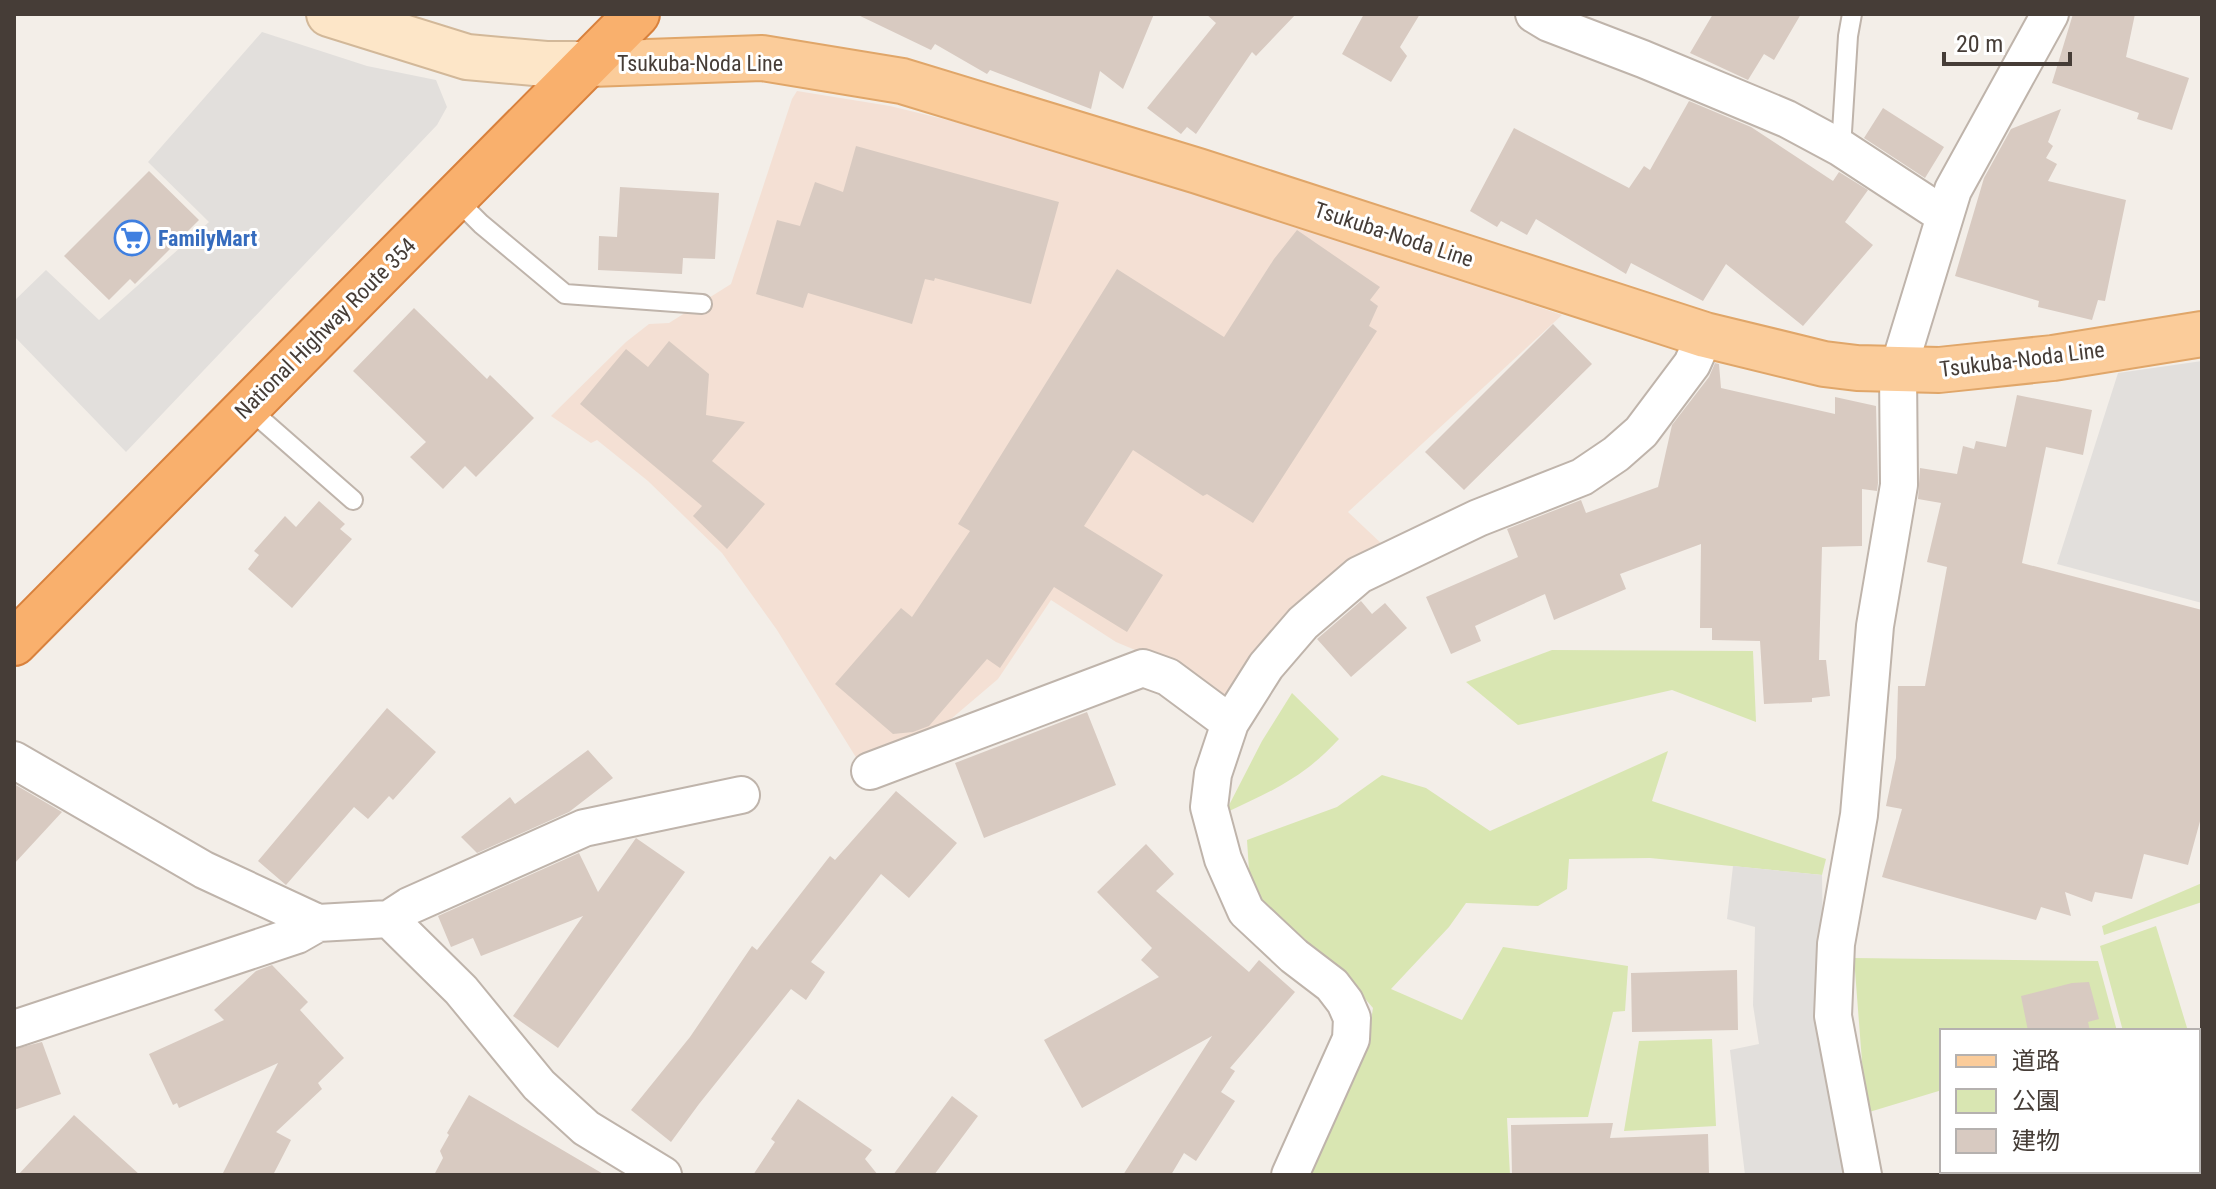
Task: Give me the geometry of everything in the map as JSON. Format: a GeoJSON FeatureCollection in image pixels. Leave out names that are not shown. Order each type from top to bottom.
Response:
{"type":"FeatureCollection","features":[{"type":"Feature","properties":{"kind":"highway","name":"National Highway Route 354"},"geometry":{"type":"LineString","coordinates":[[14,643],[637,14]]}},
{"type":"Feature","properties":{"kind":"main road","name":"Tsukuba-Noda Line"},"geometry":{"type":"LineString","coordinates":[[590,64],[762,58],[902,81],[1198,171],[1705,335],[1824,364],[1939,370],[2053,358],[2202,334]]}},
{"type":"Feature","properties":{"kind":"street"},"geometry":{"type":"LineString","coordinates":[[329,14],[467,57],[546,64],[590,64]]}},
{"type":"Feature","properties":{"kind":"street"},"geometry":{"type":"LineString","coordinates":[[1534,14],[1549,23],[1787,119],[1841,148],[1945,216]]}},
{"type":"Feature","properties":{"kind":"street"},"geometry":{"type":"LineString","coordinates":[[1863,1175],[1833,1016],[1836,944],[1859,815],[1875,626],[1899,485],[1898,370],[1953,190],[2050,14]]}},
{"type":"Feature","properties":{"kind":"street"},"geometry":{"type":"LineString","coordinates":[[1290,1175],[1351,1039],[1352,1018],[1332,985],[1294,956],[1246,911],[1223,859],[1209,807],[1213,774],[1230,723],[1266,666],[1284,644],[1303,623],[1359,575],[1478,518],[1582,477],[1616,454],[1641,432],[1684,375],[1705,335]]}},
{"type":"Feature","properties":{"kind":"street"},"geometry":{"type":"LineString","coordinates":[[870,771],[1143,668],[1168,677],[1230,723]]}},
{"type":"Feature","properties":{"kind":"street"},"geometry":{"type":"LineString","coordinates":[[14,760],[204,870],[318,923]]}},
{"type":"Feature","properties":{"kind":"street"},"geometry":{"type":"LineString","coordinates":[[14,1029],[297,935],[318,923],[389,919],[409,906],[584,828],[741,795]]}},
{"type":"Feature","properties":{"kind":"street"},"geometry":{"type":"LineString","coordinates":[[389,919],[461,990],[539,1085],[586,1128],[663,1175]]}},
{"type":"Feature","properties":{"kind":"lane"},"geometry":{"type":"LineString","coordinates":[[1841,148],[1852,14]]}},
{"type":"Feature","properties":{"kind":"lane"},"geometry":{"type":"LineString","coordinates":[[454,197],[481,224],[565,294],[702,304]]}},
{"type":"Feature","properties":{"kind":"lane"},"geometry":{"type":"LineString","coordinates":[[247,407],[353,500]]}},
{"type":"Feature","properties":{"kind":"shaded area"},"geometry":{"type":"Polygon","coordinates":[[[262,32],[367,66],[436,80],[447,107],[437,125],[126,452],[14,336],[14,301],[46,270],[99,320],[209,222],[148,162],[262,32]]]}},
{"type":"Feature","properties":{"kind":"shaded area"},"geometry":{"type":"Polygon","coordinates":[[[797,91],[890,106],[1009,135],[1420,266],[1562,315],[1348,512],[1384,546],[1228,700],[1116,642],[1051,600],[998,679],[931,736],[857,759],[777,630],[722,553],[648,481],[597,440],[591,443],[551,416],[626,342],[649,324],[669,323],[731,284],[797,91]]]}},
{"type":"Feature","properties":{"kind":"shaded area"},"geometry":{"type":"Polygon","coordinates":[[[2202,361],[2202,603],[2057,564],[2118,373],[2202,361]]]}},
{"type":"Feature","properties":{"kind":"shaded area"},"geometry":{"type":"Polygon","coordinates":[[[1733,866],[1822,875],[1824,1018],[1848,1175],[1745,1175],[1730,1050],[1759,1044],[1753,1005],[1755,927],[1727,919],[1733,866]]]}},
{"type":"Feature","properties":{"kind":"green space"},"geometry":{"type":"Polygon","coordinates":[[[1552,650],[1753,651],[1756,722],[1672,690],[1518,725],[1466,682],[1552,650]]]}},
{"type":"Feature","properties":{"kind":"green space"},"geometry":{"type":"Polygon","coordinates":[[[1292,693],[1339,739],[1300,774],[1225,813],[1262,741],[1292,693]]]}},
{"type":"Feature","properties":{"kind":"green space"},"geometry":{"type":"Polygon","coordinates":[[[1668,751],[1652,801],[1826,859],[1822,875],[1650,858],[1569,859],[1567,889],[1538,906],[1466,903],[1449,927],[1391,989],[1462,1020],[1503,947],[1628,966],[1625,1011],[1613,1012],[1588,1117],[1507,1118],[1510,1175],[1304,1175],[1369,1034],[1373,1008],[1348,979],[1266,909],[1250,886],[1247,840],[1337,807],[1382,775],[1426,788],[1490,831],[1668,751]]]}},
{"type":"Feature","properties":{"kind":"green space"},"geometry":{"type":"Polygon","coordinates":[[[2202,883],[2202,902],[2104,935],[2102,926],[2202,883]]]}},
{"type":"Feature","properties":{"kind":"green space"},"geometry":{"type":"Polygon","coordinates":[[[2156,926],[2187,1029],[2122,1029],[2100,946],[2156,926]]]}},
{"type":"Feature","properties":{"kind":"green space"},"geometry":{"type":"Polygon","coordinates":[[[1854,958],[2098,961],[2116,1029],[1940,1029],[1940,1091],[1866,1113],[1854,958]]]}},
{"type":"Feature","properties":{"kind":"green space"},"geometry":{"type":"Polygon","coordinates":[[[1712,1039],[1716,1126],[1624,1131],[1639,1041],[1712,1039]]]}},
{"type":"Feature","properties":{"kind":"green space"},"geometry":{"type":"Polygon","coordinates":[[[2016,1173],[2116,1173],[2110,1175],[2016,1173]]]}},
{"type":"Feature","properties":{"kind":"building"},"geometry":{"type":"Polygon","coordinates":[[[856,14],[1154,14],[1123,89],[1100,71],[1091,109],[990,70],[987,74],[935,44],[931,50],[856,14]]]}},
{"type":"Feature","properties":{"kind":"building"},"geometry":{"type":"Polygon","coordinates":[[[1206,14],[1296,14],[1256,56],[1252,52],[1196,134],[1187,127],[1181,134],[1147,108],[1216,23],[1206,14]]]}},
{"type":"Feature","properties":{"kind":"building"},"geometry":{"type":"Polygon","coordinates":[[[1364,14],[1420,14],[1400,47],[1407,56],[1391,82],[1342,54],[1364,14]]]}},
{"type":"Feature","properties":{"kind":"building"},"geometry":{"type":"Polygon","coordinates":[[[1713,14],[1801,14],[1774,60],[1764,54],[1748,80],[1690,53],[1713,14]]]}},
{"type":"Feature","properties":{"kind":"building"},"geometry":{"type":"Polygon","coordinates":[[[2073,14],[2135,14],[2126,57],[2189,78],[2172,130],[2137,119],[2139,113],[2052,83],[2073,14]]]}},
{"type":"Feature","properties":{"kind":"building"},"geometry":{"type":"Polygon","coordinates":[[[1689,101],[1751,127],[1833,181],[1839,172],[1868,190],[1845,222],[1873,245],[1803,326],[1726,264],[1703,301],[1631,263],[1626,274],[1536,219],[1527,235],[1501,221],[1497,227],[1470,211],[1514,128],[1629,188],[1644,166],[1650,170],[1689,101]]]}},
{"type":"Feature","properties":{"kind":"building"},"geometry":{"type":"Polygon","coordinates":[[[1883,108],[1944,147],[1925,178],[1864,138],[1883,108]]]}},
{"type":"Feature","properties":{"kind":"building"},"geometry":{"type":"Polygon","coordinates":[[[2061,109],[2048,142],[2053,146],[2046,158],[2057,164],[2048,181],[2126,200],[2105,301],[2098,300],[2092,320],[2038,307],[2039,301],[1955,276],[1984,178],[2011,129],[2061,109]]]}},
{"type":"Feature","properties":{"kind":"building"},"geometry":{"type":"Polygon","coordinates":[[[856,146],[1059,202],[1031,304],[935,278],[934,281],[925,279],[912,324],[808,293],[803,308],[756,294],[777,220],[800,226],[815,182],[843,192],[856,146]]]}},
{"type":"Feature","properties":{"kind":"building","name":"FamilyMart"},"geometry":{"type":"Polygon","coordinates":[[[149,171],[199,220],[135,284],[130,279],[109,300],[64,256],[149,171]]]}},
{"type":"Feature","properties":{"kind":"building"},"geometry":{"type":"Polygon","coordinates":[[[620,187],[719,193],[715,259],[683,258],[682,274],[598,270],[599,236],[617,237],[620,187]]]}},
{"type":"Feature","properties":{"kind":"building"},"geometry":{"type":"Polygon","coordinates":[[[1297,230],[1380,287],[1370,300],[1378,306],[1369,326],[1377,331],[1253,523],[1207,494],[1203,496],[1133,450],[1084,526],[1163,575],[1127,632],[1054,587],[1000,668],[987,659],[929,726],[913,732],[893,734],[835,684],[901,608],[912,617],[970,531],[958,524],[1117,269],[1224,337],[1274,259],[1297,230]]]}},
{"type":"Feature","properties":{"kind":"building"},"geometry":{"type":"Polygon","coordinates":[[[414,308],[487,379],[490,375],[534,418],[476,477],[465,466],[443,489],[410,457],[426,442],[353,371],[414,308]]]}},
{"type":"Feature","properties":{"kind":"building"},"geometry":{"type":"Polygon","coordinates":[[[1553,324],[1592,364],[1464,490],[1425,452],[1553,324]]]}},
{"type":"Feature","properties":{"kind":"building"},"geometry":{"type":"Polygon","coordinates":[[[669,341],[709,374],[706,415],[745,422],[712,461],[765,504],[727,549],[693,516],[702,506],[580,404],[626,349],[648,367],[669,341]]]}},
{"type":"Feature","properties":{"kind":"building"},"geometry":{"type":"Polygon","coordinates":[[[1715,363],[1719,364],[1721,388],[1835,414],[1835,397],[1876,406],[1878,483],[1877,491],[1862,489],[1862,546],[1822,547],[1819,660],[1826,660],[1830,696],[1812,698],[1812,702],[1764,704],[1760,641],[1712,640],[1712,628],[1700,628],[1701,544],[1620,574],[1626,589],[1554,620],[1545,594],[1475,626],[1481,641],[1451,654],[1426,597],[1518,557],[1507,529],[1581,500],[1586,513],[1658,487],[1672,425],[1709,377],[1715,363]]]}},
{"type":"Feature","properties":{"kind":"building"},"geometry":{"type":"Polygon","coordinates":[[[2017,395],[2092,410],[2083,455],[2046,447],[2022,563],[2202,610],[2202,814],[2188,865],[2144,854],[2132,899],[2095,892],[2092,902],[2065,892],[2071,916],[2041,907],[2036,920],[1882,877],[1902,809],[1886,806],[1896,758],[1898,686],[1925,686],[1947,567],[1927,562],[1941,503],[1918,499],[1920,468],[1957,474],[1963,446],[1974,449],[1976,441],[2006,447],[2017,395]]]}},
{"type":"Feature","properties":{"kind":"building"},"geometry":{"type":"Polygon","coordinates":[[[319,501],[345,524],[340,529],[352,539],[292,608],[248,569],[259,555],[254,551],[285,516],[296,527],[319,501]]]}},
{"type":"Feature","properties":{"kind":"building"},"geometry":{"type":"Polygon","coordinates":[[[1361,601],[1372,614],[1385,603],[1407,628],[1351,677],[1317,639],[1361,601]]]}},
{"type":"Feature","properties":{"kind":"building"},"geometry":{"type":"Polygon","coordinates":[[[387,708],[436,752],[393,800],[389,796],[368,819],[354,807],[286,885],[258,861],[387,708]]]}},
{"type":"Feature","properties":{"kind":"building"},"geometry":{"type":"Polygon","coordinates":[[[1087,712],[1116,785],[984,838],[955,763],[1087,712]]]}},
{"type":"Feature","properties":{"kind":"building"},"geometry":{"type":"Polygon","coordinates":[[[588,750],[613,778],[569,812],[477,853],[461,837],[510,797],[515,804],[588,750]]]}},
{"type":"Feature","properties":{"kind":"building"},"geometry":{"type":"Polygon","coordinates":[[[14,784],[62,812],[14,864],[14,784]]]}},
{"type":"Feature","properties":{"kind":"building"},"geometry":{"type":"Polygon","coordinates":[[[896,791],[957,843],[909,898],[881,874],[811,962],[825,972],[806,1000],[791,989],[671,1142],[631,1110],[690,1037],[752,946],[757,950],[830,856],[835,860],[896,791]]]}},
{"type":"Feature","properties":{"kind":"building"},"geometry":{"type":"Polygon","coordinates":[[[636,838],[685,872],[558,1048],[513,1016],[583,916],[481,956],[473,938],[451,947],[438,916],[579,853],[598,892],[636,838]]]}},
{"type":"Feature","properties":{"kind":"building"},"geometry":{"type":"Polygon","coordinates":[[[1146,844],[1174,874],[1156,891],[1249,972],[1259,960],[1295,992],[1230,1068],[1235,1071],[1221,1092],[1235,1101],[1196,1161],[1184,1153],[1171,1175],[1123,1175],[1212,1036],[1082,1108],[1044,1040],[1159,977],[1141,960],[1152,948],[1097,892],[1146,844]]]}},
{"type":"Feature","properties":{"kind":"building"},"geometry":{"type":"Polygon","coordinates":[[[272,965],[308,1002],[300,1010],[344,1058],[318,1083],[322,1089],[276,1132],[291,1140],[273,1175],[222,1175],[278,1063],[179,1108],[177,1103],[173,1105],[149,1054],[224,1020],[214,1010],[256,971],[272,965]]]}},
{"type":"Feature","properties":{"kind":"building"},"geometry":{"type":"Polygon","coordinates":[[[1737,970],[1738,1030],[1632,1032],[1631,973],[1737,970]]]}},
{"type":"Feature","properties":{"kind":"building"},"geometry":{"type":"Polygon","coordinates":[[[2089,982],[2099,1019],[2088,1022],[2090,1029],[2028,1029],[2021,996],[2072,983],[2089,982]]]}},
{"type":"Feature","properties":{"kind":"building"},"geometry":{"type":"Polygon","coordinates":[[[42,1042],[61,1094],[14,1110],[14,1049],[42,1042]]]}},
{"type":"Feature","properties":{"kind":"building"},"geometry":{"type":"Polygon","coordinates":[[[469,1095],[605,1175],[434,1175],[443,1158],[440,1151],[449,1135],[447,1133],[469,1095]]]}},
{"type":"Feature","properties":{"kind":"building"},"geometry":{"type":"Polygon","coordinates":[[[952,1096],[978,1116],[934,1175],[893,1175],[952,1096]]]}},
{"type":"Feature","properties":{"kind":"building"},"geometry":{"type":"Polygon","coordinates":[[[798,1099],[872,1150],[865,1159],[878,1175],[753,1175],[775,1142],[771,1139],[798,1099]]]}},
{"type":"Feature","properties":{"kind":"building"},"geometry":{"type":"Polygon","coordinates":[[[74,1115],[140,1175],[18,1175],[74,1115]]]}},
{"type":"Feature","properties":{"kind":"building"},"geometry":{"type":"Polygon","coordinates":[[[1613,1123],[1610,1138],[1708,1134],[1709,1175],[1512,1175],[1511,1125],[1613,1123]]]}},
{"type":"Feature","properties":{"kind":"place","name":"FamilyMart"},"geometry":{"type":"Point","coordinates":[132,238]}}]}
